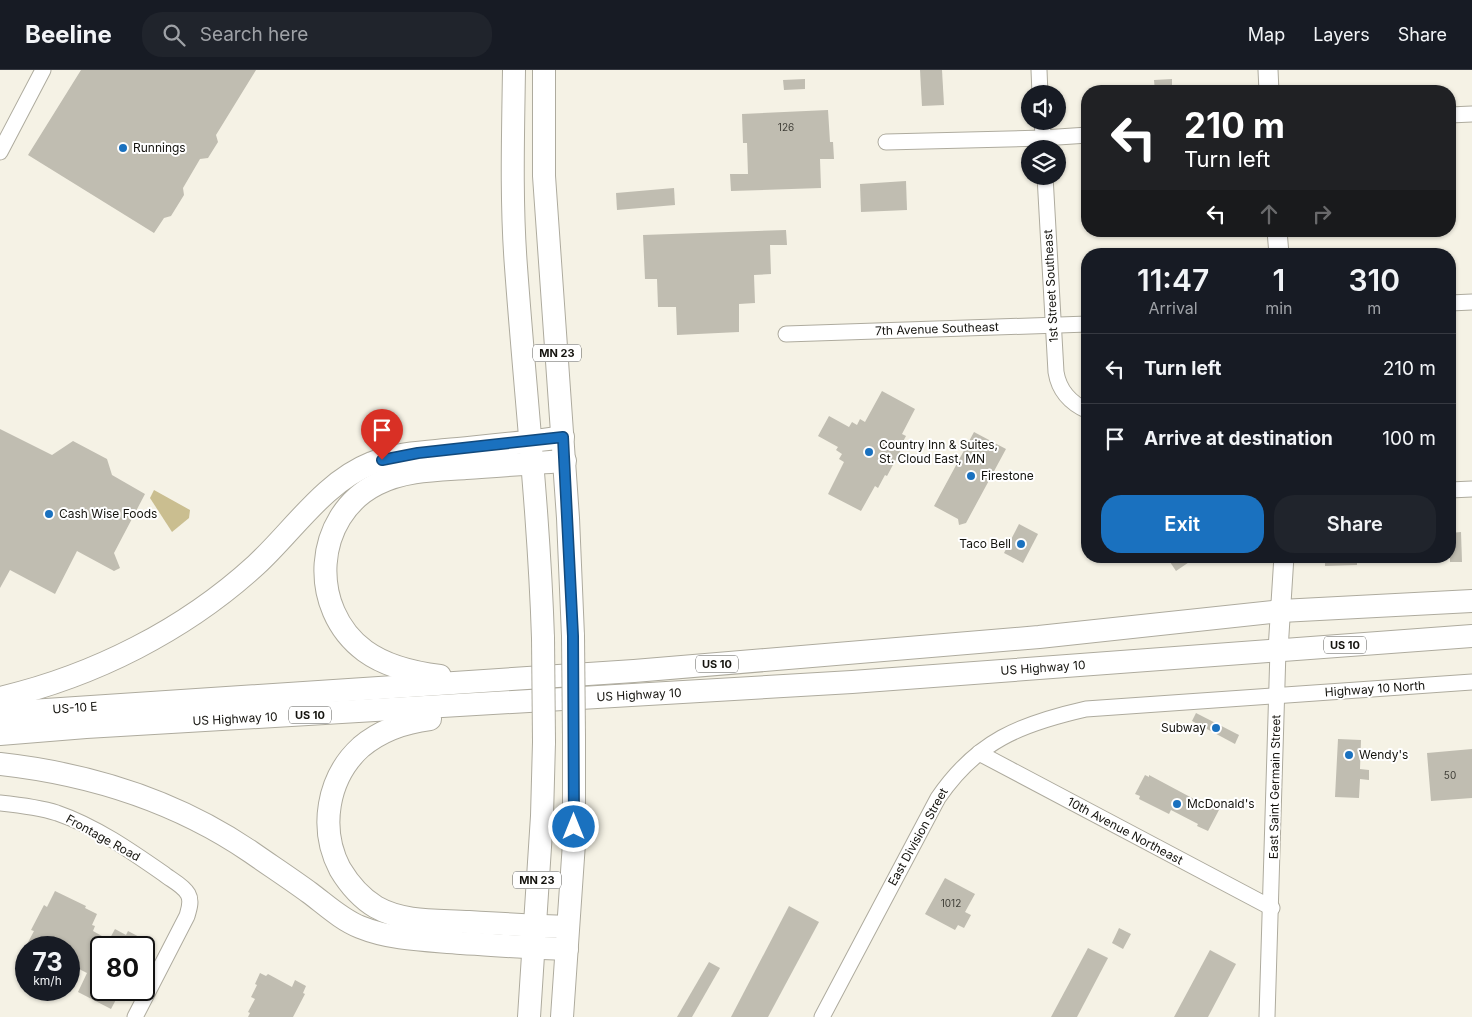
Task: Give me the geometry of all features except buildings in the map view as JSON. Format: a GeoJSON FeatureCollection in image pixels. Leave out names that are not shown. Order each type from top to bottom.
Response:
{"type":"FeatureCollection","features":[{"type":"Feature","properties":{"kind":"highway","name":"MN 23"},"geometry":{"type":"LineString","coordinates":[[514,70],[512,177],[515,266],[531,453],[543,638],[544,742],[542,816],[529,1017]]}},
{"type":"Feature","properties":{"kind":"highway","name":"MN 23"},"geometry":{"type":"LineString","coordinates":[[544,70],[544,176],[563,437],[573,636],[574,843],[562,1017]]}},
{"type":"Feature","properties":{"kind":"highway"},"geometry":{"type":"LineString","coordinates":[[524,679],[428,674],[395,666],[366,652],[345,631],[337,619],[327,592],[324,566],[329,540],[335,525],[344,511],[352,501],[378,483],[394,477],[531,453],[563,437]]}},
{"type":"Feature","properties":{"kind":"highway"},"geometry":{"type":"LineString","coordinates":[[0,698],[31,690],[93,667],[142,644],[184,621],[255,566],[317,501],[335,485],[372,462],[392,456],[418,453],[531,453],[564,461]]}},
{"type":"Feature","properties":{"kind":"highway","name":"US 10"},"geometry":{"type":"LineString","coordinates":[[1281,611],[1472,601]]}},
{"type":"Feature","properties":{"kind":"highway","name":"US Highway 10"},"geometry":{"type":"LineString","coordinates":[[151,703],[634,671],[1038,637],[1281,611]]}},
{"type":"Feature","properties":{"kind":"highway","name":"US 10"},"geometry":{"type":"LineString","coordinates":[[1278,650],[1472,636]]}},
{"type":"Feature","properties":{"kind":"highway","name":"US Highway 10"},"geometry":{"type":"LineString","coordinates":[[0,734],[86,727],[852,682],[1278,650]]}},
{"type":"Feature","properties":{"kind":"highway"},"geometry":{"type":"LineString","coordinates":[[534,937],[412,919],[388,913],[378,908],[360,895],[335,860],[329,835],[329,810],[331,796],[336,783],[351,758],[361,747],[388,730],[421,720],[553,700]]}},
{"type":"Feature","properties":{"kind":"highway","name":"US-10 E"},"geometry":{"type":"LineString","coordinates":[[0,713],[151,703]]}},
{"type":"Feature","properties":{"kind":"highway"},"geometry":{"type":"LineString","coordinates":[[0,764],[48,770],[81,777],[130,792],[176,810],[250,851],[336,913],[358,926],[379,934],[427,940],[567,938]]}},
{"type":"Feature","properties":{"kind":"main road"},"geometry":{"type":"LineString","coordinates":[[1268,70],[1269,85]]}},
{"type":"Feature","properties":{"kind":"main road","name":"East Saint Germain Street"},"geometry":{"type":"LineString","coordinates":[[1278,650],[1284,563]]}},
{"type":"Feature","properties":{"kind":"street"},"geometry":{"type":"LineString","coordinates":[[0,152],[43,70]]}},
{"type":"Feature","properties":{"kind":"street"},"geometry":{"type":"LineString","coordinates":[[1039,70],[1040,85]]}},
{"type":"Feature","properties":{"kind":"street"},"geometry":{"type":"LineString","coordinates":[[1456,115],[1472,114]]}},
{"type":"Feature","properties":{"kind":"street"},"geometry":{"type":"LineString","coordinates":[[1060,140],[1081,136]]}},
{"type":"Feature","properties":{"kind":"street"},"geometry":{"type":"LineString","coordinates":[[886,142],[1021,143]]}},
{"type":"Feature","properties":{"kind":"street","name":"1st Street Southeast"},"geometry":{"type":"LineString","coordinates":[[1046,185],[1056,372],[1058,382],[1064,394],[1081,407]]}},
{"type":"Feature","properties":{"kind":"street"},"geometry":{"type":"LineString","coordinates":[[1456,303],[1472,302]]}},
{"type":"Feature","properties":{"kind":"street","name":"7th Avenue Southeast"},"geometry":{"type":"LineString","coordinates":[[786,334],[1081,324]]}},
{"type":"Feature","properties":{"kind":"street"},"geometry":{"type":"LineString","coordinates":[[1456,490],[1472,489]]}},
{"type":"Feature","properties":{"kind":"street","name":"East Saint Germain Street"},"geometry":{"type":"LineString","coordinates":[[1267,1017],[1272,908],[1278,650]]}},
{"type":"Feature","properties":{"kind":"street","name":"Highway 10 North"},"geometry":{"type":"LineString","coordinates":[[1277,696],[1472,682]]}},
{"type":"Feature","properties":{"kind":"street","name":"East Division Street"},"geometry":{"type":"LineString","coordinates":[[822,1017],[938,798],[955,774],[978,753],[1018,729],[1038,721],[1086,709],[1277,696]]}},
{"type":"Feature","properties":{"kind":"street","name":"10th Avenue Northeast"},"geometry":{"type":"LineString","coordinates":[[978,753],[1272,908]]}},
{"type":"Feature","properties":{"kind":"street","name":"Frontage Road"},"geometry":{"type":"LineString","coordinates":[[0,802],[40,808],[58,814],[100,834],[140,858],[182,887],[188,894],[190,903],[187,916],[135,1017]]}},
{"type":"Feature","properties":{"kind":"shaded area"},"geometry":{"type":"Polygon","coordinates":[[[154,490],[190,510],[189,518],[172,532],[150,498],[154,490]]]}},
{"type":"Feature","properties":{"kind":"place","name":"Runnings"},"geometry":{"type":"Point","coordinates":[123,148]}},
{"type":"Feature","properties":{"kind":"place","name":"Country Inn & Suites, St. Cloud East, MN"},"geometry":{"type":"Point","coordinates":[869,452]}},
{"type":"Feature","properties":{"kind":"place","name":"Firestone"},"geometry":{"type":"Point","coordinates":[971,476]}},
{"type":"Feature","properties":{"kind":"place","name":"Cash Wise Foods"},"geometry":{"type":"Point","coordinates":[49,514]}},
{"type":"Feature","properties":{"kind":"place","name":"Taco Bell"},"geometry":{"type":"Point","coordinates":[1021,544]}},
{"type":"Feature","properties":{"kind":"place","name":"Subway"},"geometry":{"type":"Point","coordinates":[1216,728]}},
{"type":"Feature","properties":{"kind":"place","name":"Wendy's"},"geometry":{"type":"Point","coordinates":[1349,755]}},
{"type":"Feature","properties":{"kind":"place","name":"McDonald's"},"geometry":{"type":"Point","coordinates":[1177,804]}},
{"type":"Feature","properties":{"kind":"route"},"geometry":{"type":"LineString","coordinates":[[382,460],[392,456],[563,437],[573,636],[574,827]]}}]}
